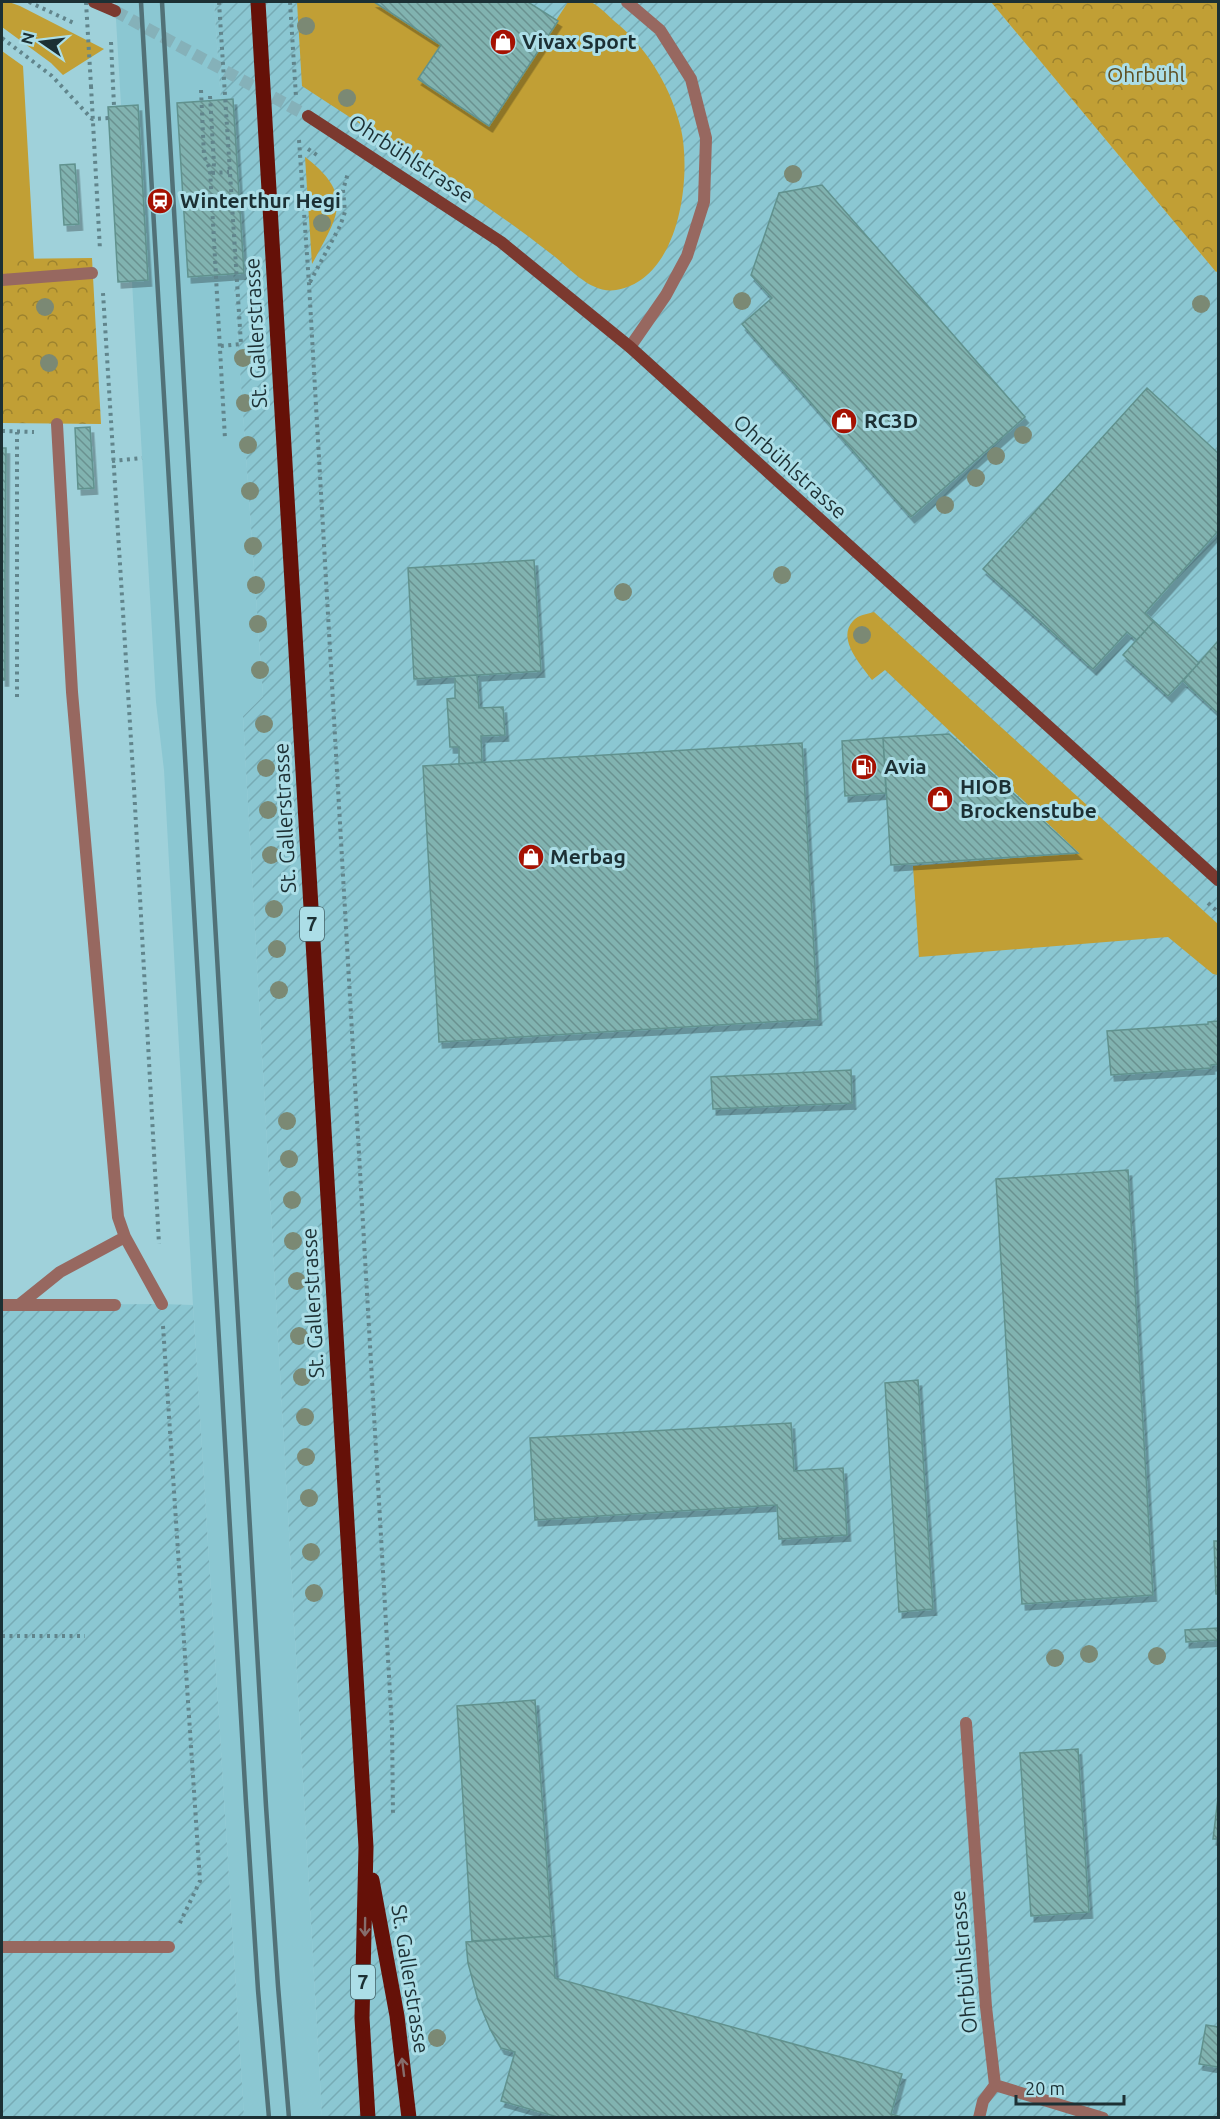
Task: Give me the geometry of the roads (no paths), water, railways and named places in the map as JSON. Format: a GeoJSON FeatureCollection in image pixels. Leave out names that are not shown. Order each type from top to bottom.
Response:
{"type":"FeatureCollection","features":[{"type":"Feature","properties":{"kind":"main road","name":"St. Gallerstrasse"},"geometry":{"type":"LineString","coordinates":[[258,2],[366,1847],[362,2018],[368,2118]]}},
{"type":"Feature","properties":{"kind":"main road","name":"St. Gallerstrasse"},"geometry":{"type":"LineString","coordinates":[[366,1847],[397,2016],[409,2118]]}},
{"type":"Feature","properties":{"kind":"street"},"geometry":{"type":"LineString","coordinates":[[94,2],[115,11]]}},
{"type":"Feature","properties":{"kind":"street"},"geometry":{"type":"LineString","coordinates":[[627,2],[660,30],[691,79],[706,138],[704,202],[687,256],[666,295],[630,347]]}},
{"type":"Feature","properties":{"kind":"street","name":"Ohrbühlstrasse"},"geometry":{"type":"LineString","coordinates":[[309,116],[501,242],[630,347],[1218,880]]}},
{"type":"Feature","properties":{"kind":"street"},"geometry":{"type":"LineString","coordinates":[[2,280],[92,273]]}},
{"type":"Feature","properties":{"kind":"street"},"geometry":{"type":"LineString","coordinates":[[57,428],[72,692],[118,1217],[125,1237],[162,1304]]}},
{"type":"Feature","properties":{"kind":"street"},"geometry":{"type":"LineString","coordinates":[[19,1305],[60,1272],[125,1237]]}},
{"type":"Feature","properties":{"kind":"street"},"geometry":{"type":"LineString","coordinates":[[2,1305],[115,1305]]}},
{"type":"Feature","properties":{"kind":"street","name":"Ohrbühlstrasse"},"geometry":{"type":"LineString","coordinates":[[966,1723],[986,2007],[995,2085]]}},
{"type":"Feature","properties":{"kind":"street"},"geometry":{"type":"LineString","coordinates":[[2,1947],[169,1947]]}},
{"type":"Feature","properties":{"kind":"street"},"geometry":{"type":"LineString","coordinates":[[979,2118],[983,2101],[995,2085],[1102,2118]]}},
{"type":"Feature","properties":{"kind":"tunnel"},"geometry":{"type":"LineString","coordinates":[[115,11],[308,116]]}},
{"type":"Feature","properties":{"kind":"railway"},"geometry":{"type":"LineString","coordinates":[[141,2],[246,1803],[269,2118]]}},
{"type":"Feature","properties":{"kind":"railway"},"geometry":{"type":"LineString","coordinates":[[162,2],[266,1806],[289,2118]]}},
{"type":"Feature","properties":{"kind":"place","name":"Vivax Sport"},"geometry":{"type":"Point","coordinates":[503,42]}},
{"type":"Feature","properties":{"kind":"place","name":"Winterthur Hegi"},"geometry":{"type":"Point","coordinates":[160,201]}},
{"type":"Feature","properties":{"kind":"place","name":"RC3D"},"geometry":{"type":"Point","coordinates":[844,421]}},
{"type":"Feature","properties":{"kind":"place","name":"Avia"},"geometry":{"type":"Point","coordinates":[864,767]}},
{"type":"Feature","properties":{"kind":"place","name":"HIOB Brockenstube"},"geometry":{"type":"Point","coordinates":[940,799]}},
{"type":"Feature","properties":{"kind":"place","name":"Merbag"},"geometry":{"type":"Point","coordinates":[531,857]}},
{"type":"Feature","properties":{"kind":"park label","name":"Ohrbühl"},"geometry":{"type":"Point","coordinates":[1146,75]}}]}
